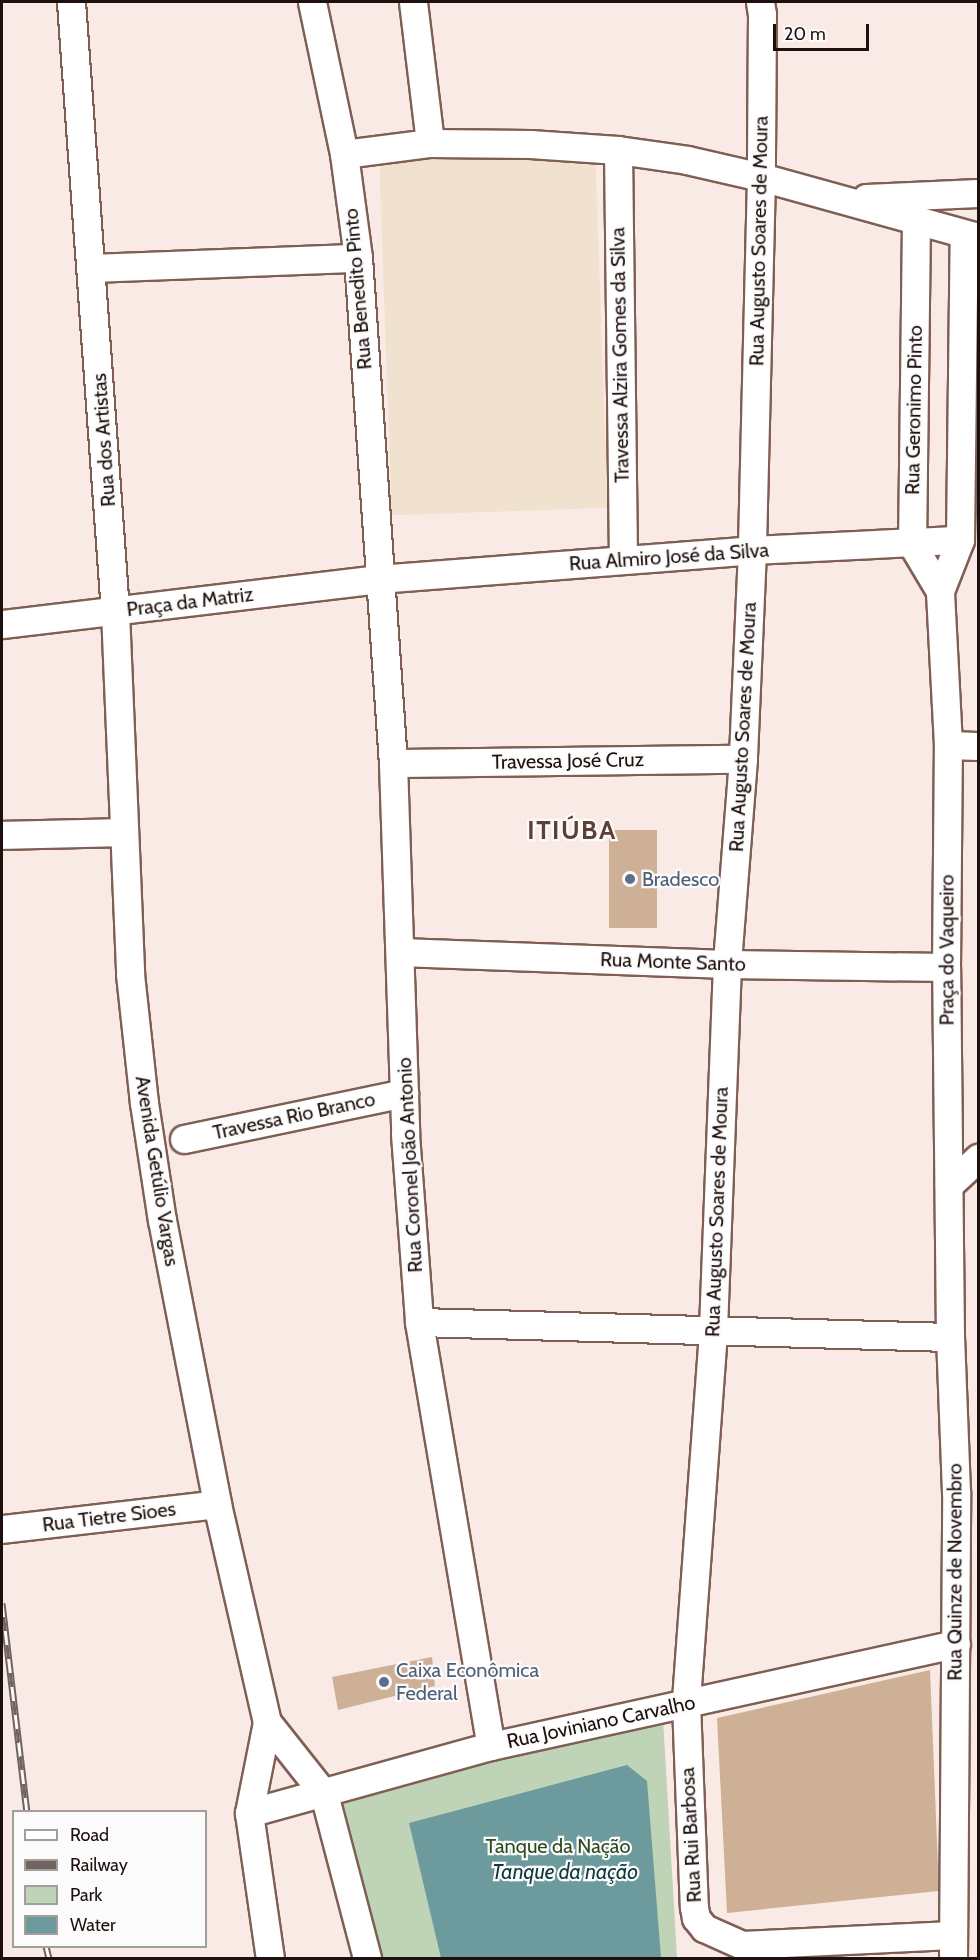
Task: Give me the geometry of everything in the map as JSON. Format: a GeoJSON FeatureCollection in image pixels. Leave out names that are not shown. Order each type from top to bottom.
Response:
{"type":"FeatureCollection","features":[{"type":"Feature","properties":{"kind":"street","name":"Rua dos Artistas"},"geometry":{"type":"LineString","coordinates":[[71,2],[115,611]]}},
{"type":"Feature","properties":{"kind":"street","name":"Rua Benedito Pinto"},"geometry":{"type":"LineString","coordinates":[[312,2],[344,154],[358,258],[378,579]]}},
{"type":"Feature","properties":{"kind":"street"},"geometry":{"type":"LineString","coordinates":[[413,2],[430,143]]}},
{"type":"Feature","properties":{"kind":"street","name":"Rua Augusto Soares de Moura"},"geometry":{"type":"LineString","coordinates":[[686,1703],[713,1332],[727,964],[743,759],[752,550],[761,177],[762,14],[760,2]]}},
{"type":"Feature","properties":{"kind":"street"},"geometry":{"type":"LineString","coordinates":[[344,154],[430,143],[530,144],[618,150],[687,160],[761,177],[846,199],[971,236],[960,540],[940,591],[948,746],[978,746]]}},
{"type":"Feature","properties":{"kind":"street","name":"Travessa Alzira Gomes da Silva"},"geometry":{"type":"LineString","coordinates":[[618,150],[623,559]]}},
{"type":"Feature","properties":{"kind":"street"},"geometry":{"type":"LineString","coordinates":[[846,199],[978,193]]}},
{"type":"Feature","properties":{"kind":"street","name":"Rua Geronimo Pinto"},"geometry":{"type":"LineString","coordinates":[[912,544],[916,221]]}},
{"type":"Feature","properties":{"kind":"street"},"geometry":{"type":"LineString","coordinates":[[92,268],[358,258]]}},
{"type":"Feature","properties":{"kind":"street","name":"Rua Almiro José da Silva"},"geometry":{"type":"LineString","coordinates":[[378,579],[752,550],[960,540]]}},
{"type":"Feature","properties":{"kind":"street"},"geometry":{"type":"LineString","coordinates":[[912,544],[940,591]]}},
{"type":"Feature","properties":{"kind":"street","name":"Praça da Matriz"},"geometry":{"type":"LineString","coordinates":[[2,624],[378,579]]}},
{"type":"Feature","properties":{"kind":"street","name":"Rua Coronel João Antonio"},"geometry":{"type":"LineString","coordinates":[[378,579],[393,763],[404,1093],[419,1322],[491,1746]]}},
{"type":"Feature","properties":{"kind":"street","name":"Avenida Getúlio Vargas"},"geometry":{"type":"LineString","coordinates":[[115,611],[130,974],[144,1103],[162,1220],[217,1504],[267,1722],[249,1813],[270,1959]]}},
{"type":"Feature","properties":{"kind":"street","name":"Praça do Vaqueiro"},"geometry":{"type":"LineString","coordinates":[[948,746],[946,967],[949,1185]]}},
{"type":"Feature","properties":{"kind":"street","name":"Travessa José Cruz"},"geometry":{"type":"LineString","coordinates":[[393,763],[743,759]]}},
{"type":"Feature","properties":{"kind":"street"},"geometry":{"type":"LineString","coordinates":[[2,835],[123,832]]}},
{"type":"Feature","properties":{"kind":"street","name":"Rua Monte Santo"},"geometry":{"type":"LineString","coordinates":[[400,952],[727,964],[946,967]]}},
{"type":"Feature","properties":{"kind":"street","name":"Travessa Rio Branco"},"geometry":{"type":"LineString","coordinates":[[184,1139],[404,1093]]}},
{"type":"Feature","properties":{"kind":"street"},"geometry":{"type":"LineString","coordinates":[[949,1185],[978,1158]]}},
{"type":"Feature","properties":{"kind":"street","name":"Rua Quinze de Novembro"},"geometry":{"type":"LineString","coordinates":[[949,1185],[950,1337],[967,1494],[956,1644],[952,1947]]}},
{"type":"Feature","properties":{"kind":"street"},"geometry":{"type":"LineString","coordinates":[[419,1322],[950,1337]]}},
{"type":"Feature","properties":{"kind":"street","name":"Rua Tietre Sioes"},"geometry":{"type":"LineString","coordinates":[[2,1529],[217,1504]]}},
{"type":"Feature","properties":{"kind":"street","name":"Rua Joviniano Carvalho"},"geometry":{"type":"LineString","coordinates":[[249,1813],[491,1746],[956,1644]]}},
{"type":"Feature","properties":{"kind":"street","name":"Rua Rui Barbosa"},"geometry":{"type":"LineString","coordinates":[[686,1703],[691,1869],[696,1918],[704,1928],[728,1941],[751,1946],[952,1947]]}},
{"type":"Feature","properties":{"kind":"street","name":"Avenida Getúlio Vargas"},"geometry":{"type":"LineString","coordinates":[[267,1722],[324,1794],[367,1959]]}},
{"type":"Feature","properties":{"kind":"shaded area"},"geometry":{"type":"Polygon","coordinates":[[[595,148],[608,508],[392,515],[379,156],[595,148]]]}},
{"type":"Feature","properties":{"kind":"green space","name":"Tanque da Nação"},"geometry":{"type":"Polygon","coordinates":[[[662,1701],[677,1958],[384,1958],[324,1794],[662,1701]]]}},
{"type":"Feature","properties":{"kind":"water","name":"Tanque da nação"},"geometry":{"type":"Polygon","coordinates":[[[627,1765],[647,1781],[661,1958],[441,1958],[409,1823],[627,1765]]]}},
{"type":"Feature","properties":{"kind":"building","name":"Bradesco"},"geometry":{"type":"Polygon","coordinates":[[[609,830],[657,830],[657,928],[609,928],[609,830]]]}},
{"type":"Feature","properties":{"kind":"building","name":"Caixa Econômica Federal"},"geometry":{"type":"Polygon","coordinates":[[[432,1657],[435,1686],[338,1710],[332,1677],[432,1657]]]}},
{"type":"Feature","properties":{"kind":"building"},"geometry":{"type":"Polygon","coordinates":[[[930,1670],[939,1891],[727,1913],[717,1718],[930,1670]]]}},
{"type":"Feature","properties":{"kind":"railway"},"geometry":{"type":"LineString","coordinates":[[2,1603],[27,1810]]}},
{"type":"Feature","properties":{"kind":"railway"},"geometry":{"type":"LineString","coordinates":[[46,1948],[49,1958]]}},
{"type":"Feature","properties":{"kind":"place","name":"Bradesco"},"geometry":{"type":"Point","coordinates":[630,879]}},
{"type":"Feature","properties":{"kind":"place","name":"Caixa Econômica Federal"},"geometry":{"type":"Point","coordinates":[384,1682]}},
{"type":"Feature","properties":{"kind":"district","name":"ITIÚBA"},"geometry":{"type":"Point","coordinates":[572,831]}}]}
